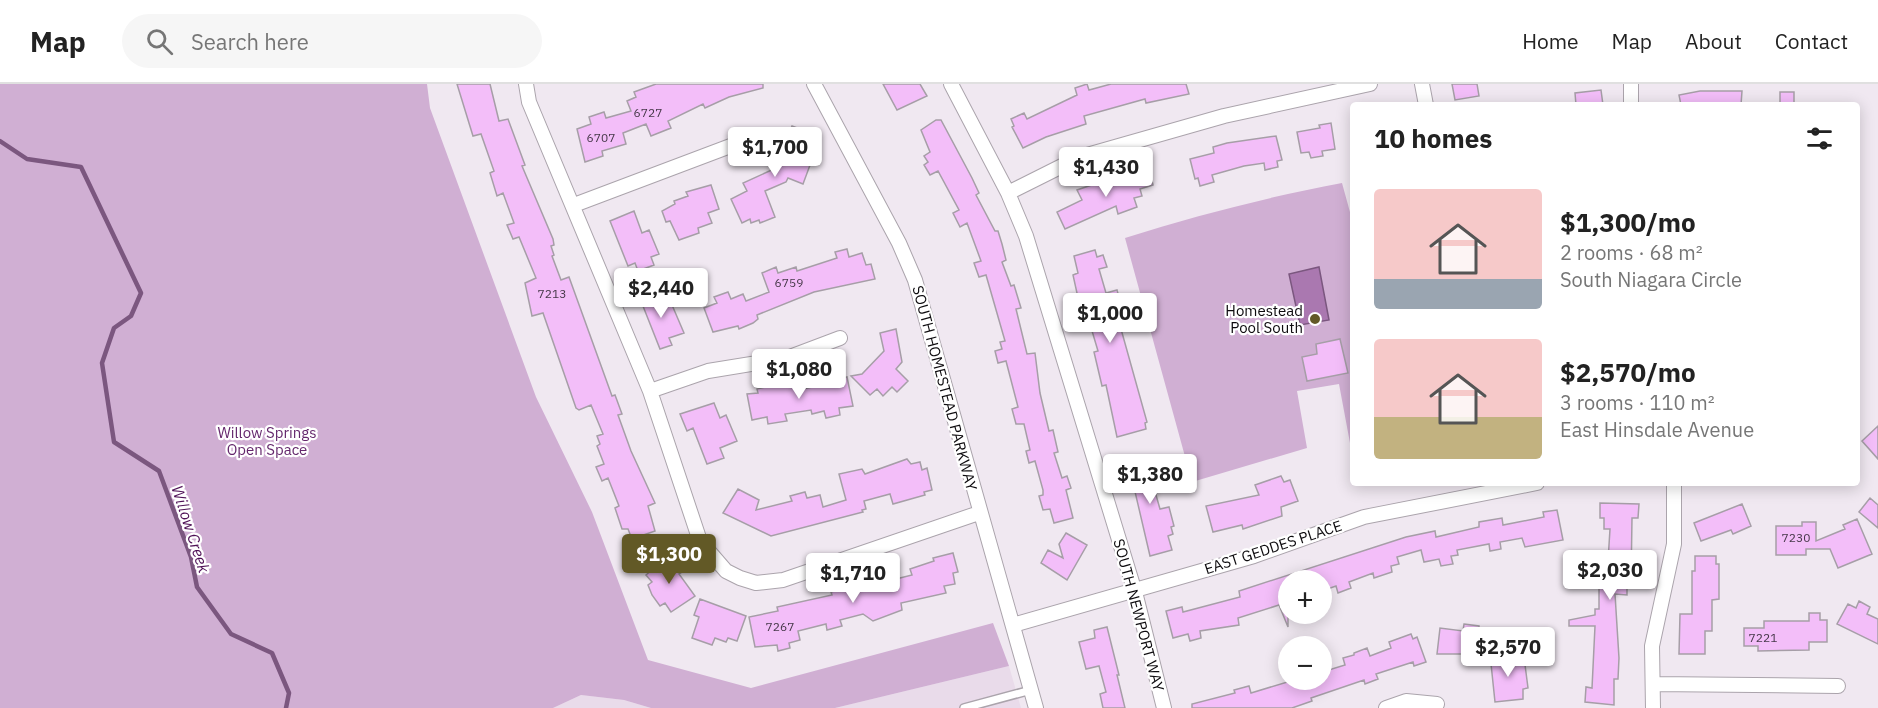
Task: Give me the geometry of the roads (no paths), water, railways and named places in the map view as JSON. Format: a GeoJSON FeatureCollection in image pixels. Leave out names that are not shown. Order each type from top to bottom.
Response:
{"type":"FeatureCollection","features":[{"type":"Feature","properties":{"kind":"street"},"geometry":{"type":"LineString","coordinates":[[526,84],[529,102],[650,391],[700,541],[726,571],[756,583],[783,580],[979,513]]}},
{"type":"Feature","properties":{"kind":"street","name":"SOUTH HOMESTEAD PARKWAY"},"geometry":{"type":"LineString","coordinates":[[814,84],[899,243],[915,280],[979,513],[1036,708]]}},
{"type":"Feature","properties":{"kind":"street","name":"SOUTH NEWPORT WAY"},"geometry":{"type":"LineString","coordinates":[[951,84],[1008,193],[1039,277],[1135,592],[1164,708]]}},
{"type":"Feature","properties":{"kind":"street"},"geometry":{"type":"LineString","coordinates":[[1008,193],[1080,157],[1224,116],[1370,84]]}},
{"type":"Feature","properties":{"kind":"street"},"geometry":{"type":"LineString","coordinates":[[1422,84],[1425,102]]}},
{"type":"Feature","properties":{"kind":"street"},"geometry":{"type":"LineString","coordinates":[[1631,84],[1631,102]]}},
{"type":"Feature","properties":{"kind":"street"},"geometry":{"type":"LineString","coordinates":[[574,205],[749,139]]}},
{"type":"Feature","properties":{"kind":"street"},"geometry":{"type":"LineString","coordinates":[[650,391],[708,371],[787,358],[840,338]]}},
{"type":"Feature","properties":{"kind":"street","name":"EAST GEDDES PLACE"},"geometry":{"type":"LineString","coordinates":[[1013,625],[1135,592],[1254,556],[1364,517],[1472,489],[1504,486]]}},
{"type":"Feature","properties":{"kind":"street"},"geometry":{"type":"LineString","coordinates":[[1653,708],[1652,646],[1674,544],[1674,486]]}},
{"type":"Feature","properties":{"kind":"street"},"geometry":{"type":"LineString","coordinates":[[1653,684],[1838,686]]}},
{"type":"Feature","properties":{"kind":"street"},"geometry":{"type":"LineString","coordinates":[[1386,708],[1406,701],[1437,704]]}},
{"type":"Feature","properties":{"kind":"lane"},"geometry":{"type":"LineString","coordinates":[[964,708],[1031,690]]}},
{"type":"Feature","properties":{"kind":"waterway","name":"Willow Creek"},"geometry":{"type":"LineString","coordinates":[[0,141],[27,159],[81,167],[141,293],[131,316],[114,328],[102,363],[114,442],[159,471],[191,557],[197,587],[231,634],[272,653],[289,693],[286,708]]}},
{"type":"Feature","properties":{"kind":"place","name":"Homestead Pool South"},"geometry":{"type":"Point","coordinates":[1315,319]}},
{"type":"Feature","properties":{"kind":"park label","name":"Willow Springs Open Space"},"geometry":{"type":"Point","coordinates":[267,440]}}]}
